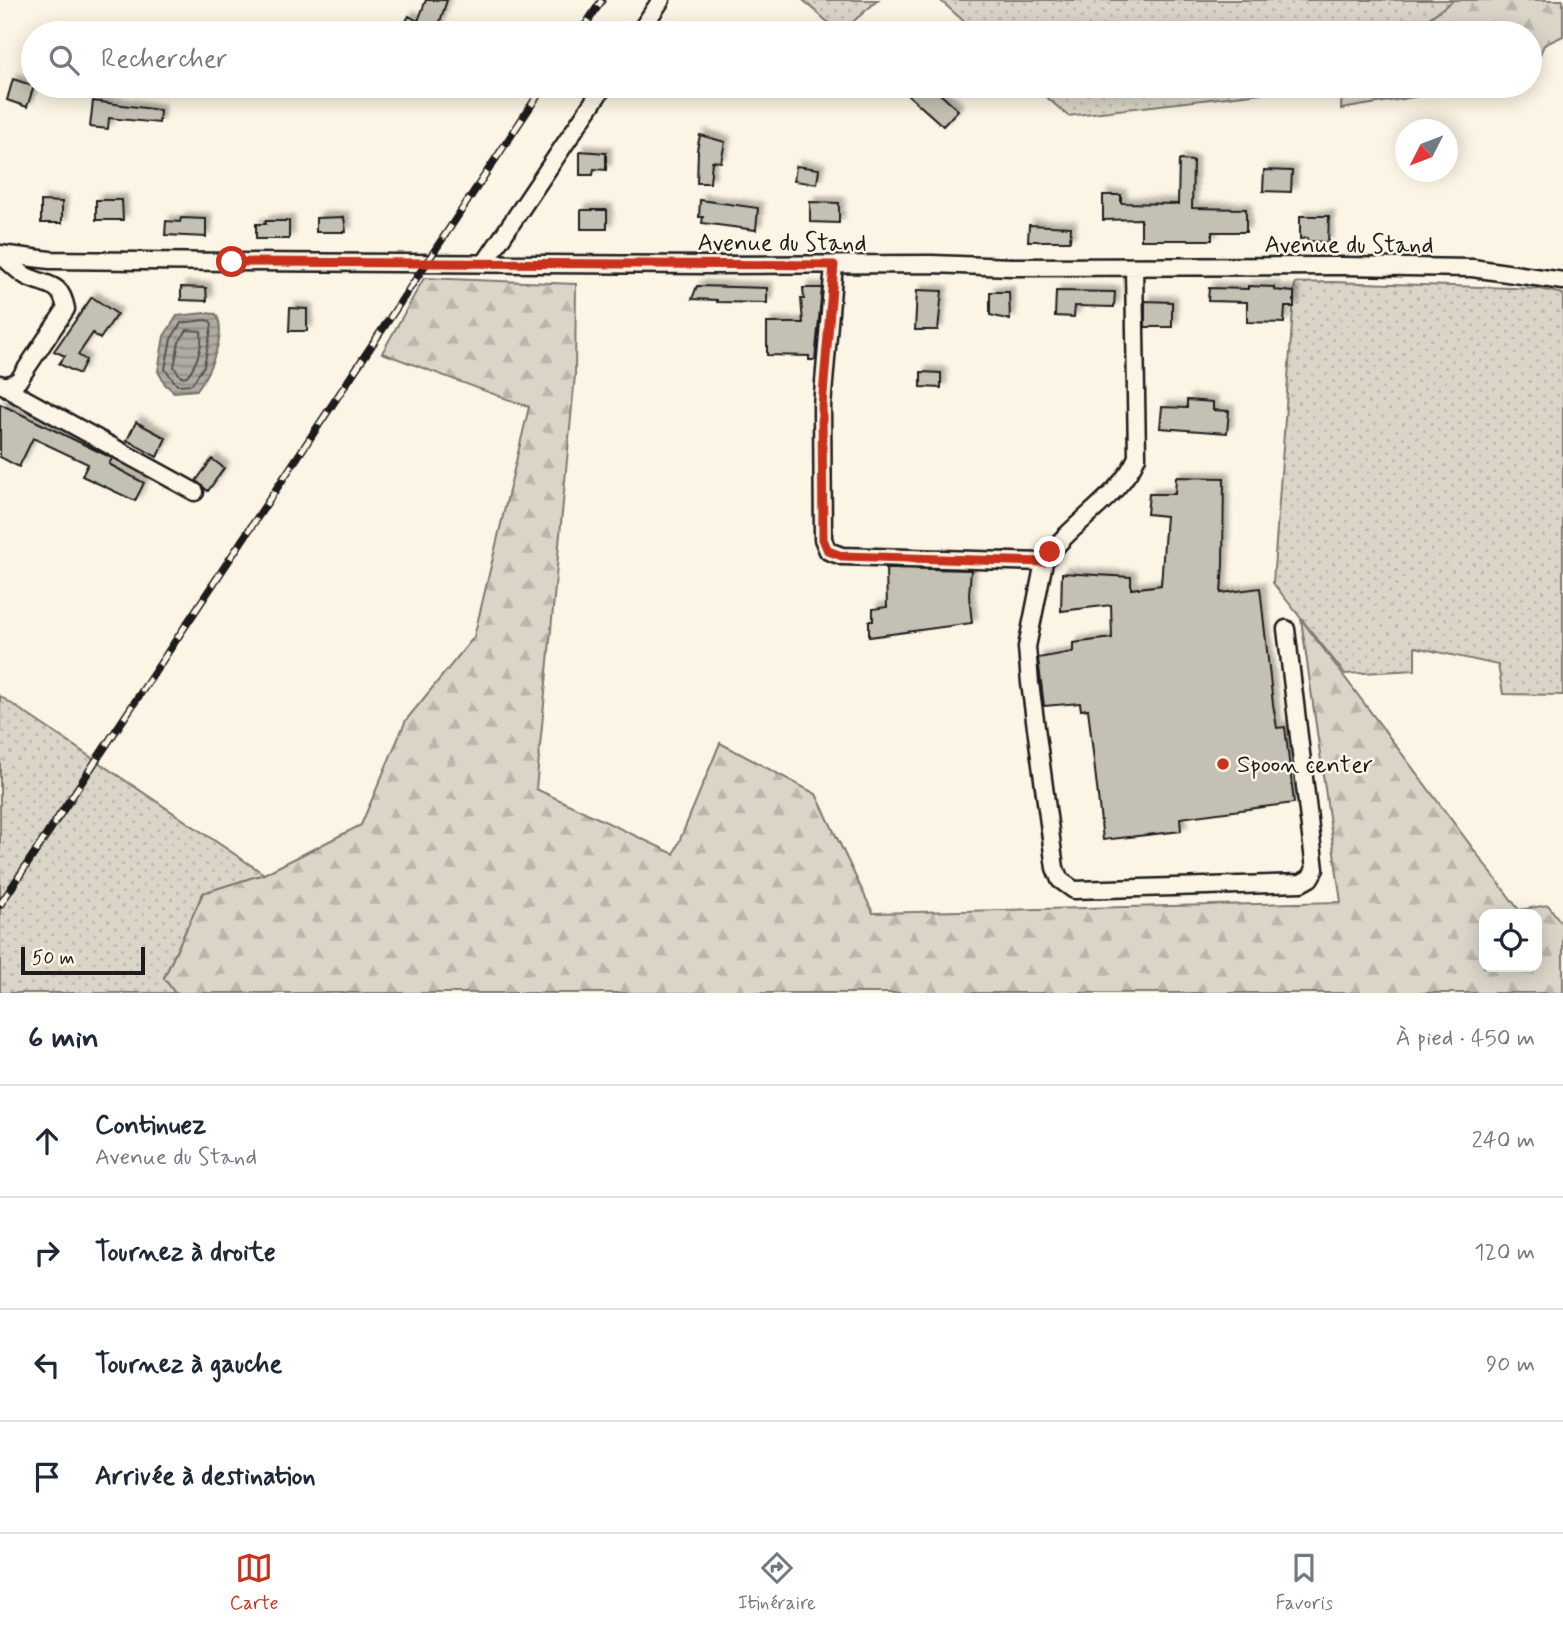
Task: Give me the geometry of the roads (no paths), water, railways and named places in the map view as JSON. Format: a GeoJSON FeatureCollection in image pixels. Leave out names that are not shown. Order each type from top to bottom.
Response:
{"type":"FeatureCollection","features":[{"type":"Feature","properties":{"kind":"street"},"geometry":{"type":"LineString","coordinates":[[647,21],[661,0]]}},
{"type":"Feature","properties":{"kind":"street"},"geometry":{"type":"LineString","coordinates":[[484,264],[596,98]]}},
{"type":"Feature","properties":{"kind":"street"},"geometry":{"type":"LineString","coordinates":[[0,254],[25,275],[54,286],[64,296],[66,309],[18,381],[2,385]]}},
{"type":"Feature","properties":{"kind":"street","name":"Avenue du Stand"},"geometry":{"type":"LineString","coordinates":[[0,254],[50,260],[1472,268],[1563,281]]}},
{"type":"Feature","properties":{"kind":"street"},"geometry":{"type":"LineString","coordinates":[[834,265],[822,406],[823,539],[828,551],[842,556],[1044,562]]}},
{"type":"Feature","properties":{"kind":"street"},"geometry":{"type":"LineString","coordinates":[[1134,267],[1137,457],[1129,474],[1065,535],[1044,562],[1027,647],[1055,868],[1060,880],[1074,890],[1301,883],[1310,878],[1315,869],[1286,629]]}},
{"type":"Feature","properties":{"kind":"street"},"geometry":{"type":"LineString","coordinates":[[2,385],[195,492]]}},
{"type":"Feature","properties":{"kind":"water"},"geometry":{"type":"Polygon","coordinates":[[[216,314],[220,332],[207,374],[197,390],[174,392],[165,384],[158,371],[164,336],[177,316],[216,314]]]}},
{"type":"Feature","properties":{"kind":"railway"},"geometry":{"type":"LineString","coordinates":[[588,21],[602,0]]}},
{"type":"Feature","properties":{"kind":"railway"},"geometry":{"type":"LineString","coordinates":[[0,905],[536,98]]}},
{"type":"Feature","properties":{"kind":"place","name":"Spoon center"},"geometry":{"type":"Point","coordinates":[1223,764]}}]}
